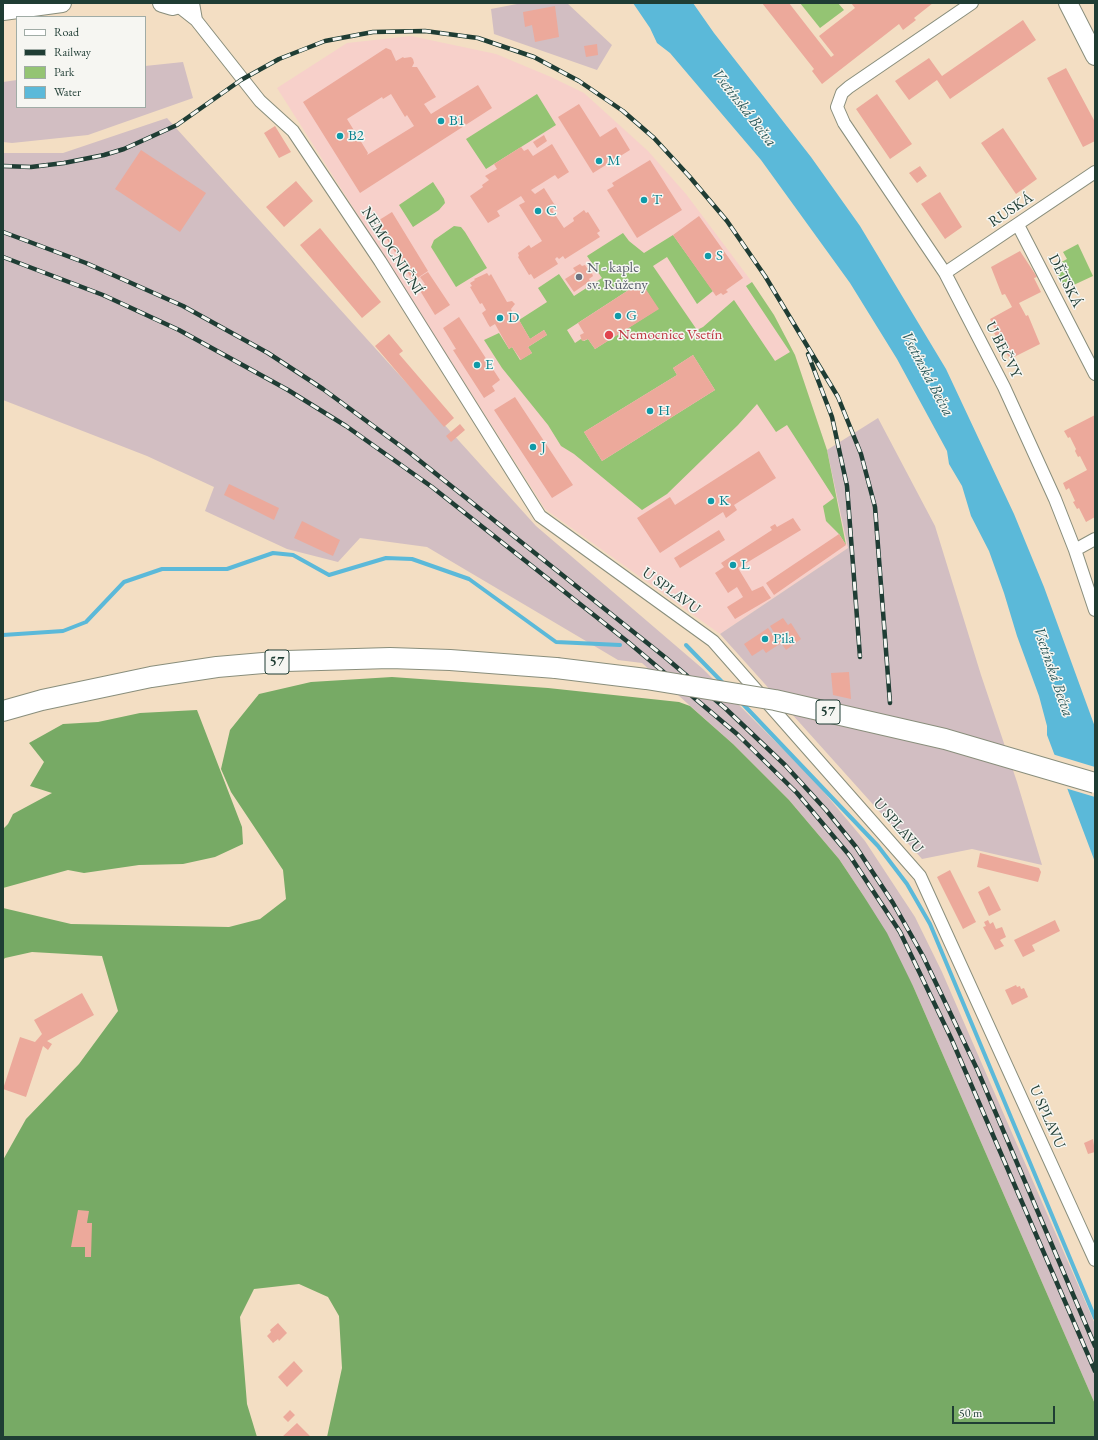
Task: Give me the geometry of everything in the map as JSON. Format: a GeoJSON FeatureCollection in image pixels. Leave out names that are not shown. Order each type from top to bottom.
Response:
{"type":"FeatureCollection","features":[{"type":"Feature","properties":{"kind":"main road","name":"57"},"geometry":{"type":"LineString","coordinates":[[3,711],[57,696],[151,677],[217,667],[286,661],[390,658],[450,660],[556,668],[661,681],[775,700],[945,739],[1095,783]]}},
{"type":"Feature","properties":{"kind":"street"},"geometry":{"type":"LineString","coordinates":[[3,11],[62,3]]}},
{"type":"Feature","properties":{"kind":"street","name":"U BEČVY"},"geometry":{"type":"LineString","coordinates":[[972,3],[842,93],[837,107],[844,123],[945,273],[1004,387],[1055,499],[1075,550],[1095,610]]}},
{"type":"Feature","properties":{"kind":"street"},"geometry":{"type":"LineString","coordinates":[[1068,3],[1095,56]]}},
{"type":"Feature","properties":{"kind":"street","name":"NEMOCNIČNÍ"},"geometry":{"type":"LineString","coordinates":[[179,4],[196,20],[260,101],[293,130],[380,261],[540,516]]}},
{"type":"Feature","properties":{"kind":"street","name":"RUSKÁ"},"geometry":{"type":"LineString","coordinates":[[945,273],[1095,172]]}},
{"type":"Feature","properties":{"kind":"street","name":"DĚTSKÁ"},"geometry":{"type":"LineString","coordinates":[[1018,225],[1095,374]]}},
{"type":"Feature","properties":{"kind":"street","name":"U SPLAVU"},"geometry":{"type":"LineString","coordinates":[[540,516],[712,641],[920,876],[1095,1260]]}},
{"type":"Feature","properties":{"kind":"street"},"geometry":{"type":"LineString","coordinates":[[1075,550],[1095,539]]}},
{"type":"Feature","properties":{"kind":"shaded area"},"geometry":{"type":"Polygon","coordinates":[[[522,3],[567,3],[612,45],[597,70],[494,34],[491,9],[522,3]]]}},
{"type":"Feature","properties":{"kind":"shaded area","name":"Nemocnice Vsetín"},"geometry":{"type":"Polygon","coordinates":[[[411,36],[496,54],[551,77],[584,93],[648,151],[686,194],[752,282],[774,315],[795,355],[827,450],[848,548],[720,634],[545,509],[277,88],[347,43],[411,36]]]}},
{"type":"Feature","properties":{"kind":"shaded area"},"geometry":{"type":"Polygon","coordinates":[[[183,62],[193,98],[88,135],[12,143],[3,142],[3,82],[16,80],[16,108],[146,108],[146,66],[183,62]]]}},
{"type":"Feature","properties":{"kind":"shaded area"},"geometry":{"type":"Polygon","coordinates":[[[167,118],[536,526],[703,669],[812,778],[865,841],[915,917],[942,972],[1095,1324],[1095,1404],[913,986],[863,895],[839,859],[789,800],[733,744],[642,663],[618,660],[427,547],[360,538],[338,562],[287,549],[205,511],[214,487],[147,456],[3,400],[3,153],[63,153],[167,118]]]}},
{"type":"Feature","properties":{"kind":"shaded area"},"geometry":{"type":"Polygon","coordinates":[[[878,418],[935,526],[1042,865],[972,849],[922,859],[720,634],[848,548],[827,450],[878,418]]]}},
{"type":"Feature","properties":{"kind":"green space"},"geometry":{"type":"Polygon","coordinates":[[[800,3],[838,3],[844,10],[820,28],[800,3]]]}},
{"type":"Feature","properties":{"kind":"green space"},"geometry":{"type":"Polygon","coordinates":[[[537,94],[556,125],[486,169],[466,139],[537,94]]]}},
{"type":"Feature","properties":{"kind":"green space"},"geometry":{"type":"Polygon","coordinates":[[[433,182],[445,203],[439,210],[413,227],[399,205],[433,182]]]}},
{"type":"Feature","properties":{"kind":"green space"},"geometry":{"type":"Polygon","coordinates":[[[454,226],[461,227],[465,232],[487,268],[456,287],[431,247],[434,240],[454,226]]]}},
{"type":"Feature","properties":{"kind":"green space"},"geometry":{"type":"Polygon","coordinates":[[[623,233],[629,241],[644,253],[673,235],[713,291],[697,304],[667,257],[653,266],[697,330],[703,327],[734,300],[775,361],[790,352],[746,286],[752,282],[774,315],[795,355],[827,450],[846,545],[839,534],[826,521],[823,506],[834,498],[787,425],[776,432],[757,404],[738,425],[667,494],[642,510],[574,454],[561,446],[548,425],[502,368],[484,340],[499,333],[509,349],[512,347],[520,360],[532,353],[528,347],[547,335],[544,330],[530,339],[519,320],[547,302],[538,288],[559,274],[574,296],[602,278],[587,256],[623,233]],[[641,282],[567,330],[575,343],[581,339],[584,341],[588,339],[595,349],[658,309],[641,282]],[[693,355],[673,368],[677,375],[584,432],[602,461],[715,390],[693,355]]]}},
{"type":"Feature","properties":{"kind":"green space"},"geometry":{"type":"Polygon","coordinates":[[[1078,244],[1093,276],[1065,289],[1054,266],[1067,259],[1063,252],[1078,244]]]}},
{"type":"Feature","properties":{"kind":"green space"},"geometry":{"type":"Polygon","coordinates":[[[392,677],[548,688],[679,702],[690,706],[733,744],[789,800],[839,859],[863,895],[887,933],[913,986],[1095,1404],[1095,1437],[327,1437],[342,1368],[339,1316],[328,1297],[299,1284],[254,1289],[240,1317],[247,1404],[257,1437],[3,1437],[3,1160],[26,1119],[79,1064],[118,1011],[102,956],[32,952],[5,958],[3,960],[3,908],[71,924],[229,927],[260,919],[286,899],[283,870],[231,792],[221,769],[230,730],[259,694],[311,682],[392,677]]]}},
{"type":"Feature","properties":{"kind":"green space"},"geometry":{"type":"Polygon","coordinates":[[[197,710],[242,827],[243,844],[215,857],[183,864],[139,865],[84,873],[68,870],[3,888],[3,829],[8,824],[13,814],[52,793],[30,786],[44,762],[29,743],[63,724],[98,722],[140,713],[197,710]]]}},
{"type":"Feature","properties":{"kind":"water","name":"Vsetínská Bečva"},"geometry":{"type":"Polygon","coordinates":[[[633,3],[693,3],[714,33],[811,157],[860,226],[946,369],[1014,514],[1044,587],[1095,727],[1095,862],[1047,735],[1047,726],[1039,696],[1017,636],[989,551],[971,516],[962,486],[949,464],[947,451],[897,359],[850,283],[761,160],[670,53],[657,43],[650,28],[633,3]]]}},
{"type":"Feature","properties":{"kind":"pier"},"geometry":{"type":"Polygon","coordinates":[[[1052,754],[1095,767],[1095,797],[1065,788],[1052,754]]]}},
{"type":"Feature","properties":{"kind":"building"},"geometry":{"type":"Polygon","coordinates":[[[762,3],[789,3],[831,57],[834,55],[819,36],[855,8],[851,3],[933,3],[914,18],[916,20],[903,30],[899,24],[822,84],[812,71],[814,69],[762,3]]]}},
{"type":"Feature","properties":{"kind":"building"},"geometry":{"type":"Polygon","coordinates":[[[555,6],[559,37],[535,42],[532,25],[525,27],[523,12],[555,6]]]}},
{"type":"Feature","properties":{"kind":"building"},"geometry":{"type":"Polygon","coordinates":[[[1023,20],[1036,40],[950,99],[937,80],[909,100],[895,81],[929,58],[942,76],[1023,20]]]}},
{"type":"Feature","properties":{"kind":"building"},"geometry":{"type":"Polygon","coordinates":[[[597,44],[598,55],[586,57],[584,46],[597,44]]]}},
{"type":"Feature","properties":{"kind":"building"},"geometry":{"type":"Polygon","coordinates":[[[386,48],[391,50],[396,61],[403,57],[411,57],[413,59],[414,63],[412,67],[417,67],[436,97],[424,104],[431,114],[478,85],[492,108],[360,193],[303,102],[386,48]],[[391,94],[383,99],[382,97],[347,119],[368,153],[367,155],[414,126],[407,115],[405,117],[391,94]]]}},
{"type":"Feature","properties":{"kind":"building"},"geometry":{"type":"Polygon","coordinates":[[[1066,68],[1095,122],[1095,141],[1083,147],[1047,78],[1066,68]]]}},
{"type":"Feature","properties":{"kind":"building"},"geometry":{"type":"Polygon","coordinates":[[[877,94],[912,144],[890,159],[856,109],[877,94]]]}},
{"type":"Feature","properties":{"kind":"building","name":"M"},"geometry":{"type":"Polygon","coordinates":[[[579,104],[600,137],[616,127],[630,150],[593,173],[558,117],[579,104]]]}},
{"type":"Feature","properties":{"kind":"building"},"geometry":{"type":"Polygon","coordinates":[[[275,126],[291,152],[279,158],[264,133],[275,126]]]}},
{"type":"Feature","properties":{"kind":"building"},"geometry":{"type":"Polygon","coordinates":[[[1003,128],[1037,179],[1016,194],[981,143],[1003,128]]]}},
{"type":"Feature","properties":{"kind":"building"},"geometry":{"type":"Polygon","coordinates":[[[544,135],[547,141],[537,148],[533,142],[544,135]]]}},
{"type":"Feature","properties":{"kind":"building","name":"C"},"geometry":{"type":"Polygon","coordinates":[[[552,144],[569,172],[558,179],[555,175],[531,190],[535,194],[544,188],[556,207],[552,210],[564,228],[574,221],[573,218],[584,210],[586,213],[588,212],[600,231],[597,233],[600,237],[565,259],[563,256],[559,259],[557,257],[555,259],[558,264],[534,279],[531,274],[529,275],[518,257],[518,253],[529,245],[531,248],[542,241],[519,205],[525,202],[521,196],[497,211],[500,216],[488,223],[470,196],[483,187],[482,185],[489,180],[485,176],[497,169],[494,164],[521,147],[524,151],[528,149],[533,156],[552,144]]]}},
{"type":"Feature","properties":{"kind":"building"},"geometry":{"type":"Polygon","coordinates":[[[141,150],[206,193],[180,232],[115,189],[141,150]]]}},
{"type":"Feature","properties":{"kind":"building","name":"T"},"geometry":{"type":"Polygon","coordinates":[[[650,160],[682,210],[637,238],[607,190],[614,186],[612,183],[650,160]]]}},
{"type":"Feature","properties":{"kind":"building"},"geometry":{"type":"Polygon","coordinates":[[[920,166],[927,176],[917,183],[909,173],[920,166]]]}},
{"type":"Feature","properties":{"kind":"building"},"geometry":{"type":"Polygon","coordinates":[[[296,181],[313,201],[284,227],[266,207],[296,181]]]}},
{"type":"Feature","properties":{"kind":"building"},"geometry":{"type":"Polygon","coordinates":[[[940,192],[962,227],[945,239],[921,204],[940,192]]]}},
{"type":"Feature","properties":{"kind":"building"},"geometry":{"type":"Polygon","coordinates":[[[392,212],[428,271],[413,281],[376,222],[392,212]]]}},
{"type":"Feature","properties":{"kind":"building","name":"S"},"geometry":{"type":"Polygon","coordinates":[[[699,216],[743,278],[726,290],[728,292],[723,295],[721,293],[716,296],[673,235],[699,216]]]}},
{"type":"Feature","properties":{"kind":"building"},"geometry":{"type":"Polygon","coordinates":[[[320,228],[381,302],[362,318],[300,245],[320,228]]]}},
{"type":"Feature","properties":{"kind":"building"},"geometry":{"type":"Polygon","coordinates":[[[1020,251],[1037,277],[1034,278],[1041,292],[1019,303],[1026,316],[1028,315],[1040,344],[1010,359],[994,333],[996,332],[990,319],[1012,307],[1005,294],[1002,295],[991,267],[1020,251]]]}},
{"type":"Feature","properties":{"kind":"building","name":"N - kaple sv. Růženy"},"geometry":{"type":"Polygon","coordinates":[[[580,264],[590,268],[593,276],[589,279],[590,281],[574,292],[565,279],[576,272],[573,268],[580,264]]]}},
{"type":"Feature","properties":{"kind":"building"},"geometry":{"type":"Polygon","coordinates":[[[428,272],[450,305],[435,315],[419,289],[425,284],[420,277],[428,272]]]}},
{"type":"Feature","properties":{"kind":"building","name":"D"},"geometry":{"type":"Polygon","coordinates":[[[487,273],[489,276],[491,274],[507,302],[512,301],[515,304],[511,309],[514,316],[517,321],[519,320],[530,339],[544,330],[547,335],[528,347],[532,353],[521,360],[512,347],[509,349],[495,324],[490,327],[482,313],[486,310],[482,303],[480,304],[470,287],[472,286],[470,283],[475,280],[474,279],[487,273]]]}},
{"type":"Feature","properties":{"kind":"building","name":"G"},"geometry":{"type":"Polygon","coordinates":[[[641,282],[659,309],[595,349],[588,339],[582,341],[580,335],[584,333],[578,323],[641,282]]]}},
{"type":"Feature","properties":{"kind":"building","name":"E"},"geometry":{"type":"Polygon","coordinates":[[[459,317],[500,380],[492,386],[495,391],[484,398],[453,350],[456,349],[443,328],[459,317]]]}},
{"type":"Feature","properties":{"kind":"building"},"geometry":{"type":"Polygon","coordinates":[[[389,334],[403,351],[399,354],[454,418],[444,427],[375,346],[389,334]]]}},
{"type":"Feature","properties":{"kind":"building","name":"H"},"geometry":{"type":"Polygon","coordinates":[[[693,355],[715,390],[602,461],[584,432],[677,375],[673,368],[693,355]]]}},
{"type":"Feature","properties":{"kind":"building","name":"J"},"geometry":{"type":"Polygon","coordinates":[[[515,397],[573,485],[552,498],[494,410],[515,397]]]}},
{"type":"Feature","properties":{"kind":"building"},"geometry":{"type":"Polygon","coordinates":[[[1095,415],[1095,517],[1086,522],[1079,508],[1077,509],[1073,502],[1075,501],[1069,488],[1066,490],[1063,483],[1087,470],[1080,456],[1078,457],[1070,437],[1068,438],[1064,431],[1095,415]]]}},
{"type":"Feature","properties":{"kind":"building"},"geometry":{"type":"Polygon","coordinates":[[[460,424],[465,430],[451,442],[446,436],[460,424]]]}},
{"type":"Feature","properties":{"kind":"building","name":"K"},"geometry":{"type":"Polygon","coordinates":[[[759,451],[776,478],[734,505],[737,510],[726,518],[723,512],[660,553],[637,518],[670,497],[675,505],[759,451]]]}},
{"type":"Feature","properties":{"kind":"building"},"geometry":{"type":"Polygon","coordinates":[[[229,484],[279,508],[274,520],[224,495],[229,484]]]}},
{"type":"Feature","properties":{"kind":"building","name":"L"},"geometry":{"type":"Polygon","coordinates":[[[793,518],[801,530],[738,568],[752,591],[763,586],[771,598],[735,619],[727,607],[743,597],[737,587],[728,593],[715,573],[724,567],[721,563],[772,530],[770,527],[775,524],[777,527],[793,518]]]}},
{"type":"Feature","properties":{"kind":"building"},"geometry":{"type":"Polygon","coordinates":[[[302,521],[340,540],[333,556],[294,538],[302,521]]]}},
{"type":"Feature","properties":{"kind":"building"},"geometry":{"type":"Polygon","coordinates":[[[719,530],[725,540],[680,568],[674,558],[719,530]]]}},
{"type":"Feature","properties":{"kind":"building"},"geometry":{"type":"Polygon","coordinates":[[[839,534],[846,545],[774,595],[766,583],[839,534]]]}},
{"type":"Feature","properties":{"kind":"building"},"geometry":{"type":"Polygon","coordinates":[[[783,618],[788,625],[791,623],[801,639],[786,650],[781,643],[766,653],[763,649],[752,656],[744,644],[768,628],[773,635],[775,634],[770,626],[783,618]]]}},
{"type":"Feature","properties":{"kind":"building"},"geometry":{"type":"Polygon","coordinates":[[[849,672],[851,699],[833,695],[831,673],[849,672]]]}},
{"type":"Feature","properties":{"kind":"building"},"geometry":{"type":"Polygon","coordinates":[[[980,853],[1039,868],[1041,872],[1038,882],[977,867],[980,853]]]}},
{"type":"Feature","properties":{"kind":"building"},"geometry":{"type":"Polygon","coordinates":[[[950,870],[976,922],[963,929],[937,877],[950,870]]]}},
{"type":"Feature","properties":{"kind":"building"},"geometry":{"type":"Polygon","coordinates":[[[989,886],[1001,910],[989,916],[978,892],[989,886]]]}},
{"type":"Feature","properties":{"kind":"building"},"geometry":{"type":"Polygon","coordinates":[[[988,920],[990,924],[993,922],[996,929],[1002,927],[1006,937],[1000,940],[1004,946],[995,950],[983,927],[986,926],[984,922],[988,920]]]}},
{"type":"Feature","properties":{"kind":"building"},"geometry":{"type":"Polygon","coordinates":[[[1055,920],[1060,931],[1032,945],[1035,951],[1023,957],[1014,940],[1055,920]]]}},
{"type":"Feature","properties":{"kind":"building"},"geometry":{"type":"Polygon","coordinates":[[[1016,985],[1017,987],[1020,986],[1021,989],[1024,988],[1028,997],[1012,1005],[1005,990],[1016,985]]]}},
{"type":"Feature","properties":{"kind":"building"},"geometry":{"type":"Polygon","coordinates":[[[82,993],[94,1015],[47,1041],[52,1044],[48,1050],[43,1046],[26,1097],[3,1089],[20,1037],[35,1042],[42,1034],[34,1020],[82,993]]]}},
{"type":"Feature","properties":{"kind":"building"},"geometry":{"type":"Polygon","coordinates":[[[1093,1139],[1095,1152],[1088,1154],[1084,1143],[1093,1139]]]}},
{"type":"Feature","properties":{"kind":"building"},"geometry":{"type":"Polygon","coordinates":[[[78,1210],[89,1211],[87,1223],[92,1223],[91,1257],[85,1257],[85,1247],[71,1247],[78,1210]]]}},
{"type":"Feature","properties":{"kind":"building"},"geometry":{"type":"Polygon","coordinates":[[[278,1323],[287,1333],[279,1341],[278,1339],[273,1343],[267,1336],[271,1332],[270,1330],[278,1323]]]}},
{"type":"Feature","properties":{"kind":"building"},"geometry":{"type":"Polygon","coordinates":[[[294,1361],[303,1371],[287,1387],[278,1377],[294,1361]]]}},
{"type":"Feature","properties":{"kind":"building"},"geometry":{"type":"Polygon","coordinates":[[[290,1410],[295,1415],[288,1422],[283,1417],[290,1410]]]}},
{"type":"Feature","properties":{"kind":"building"},"geometry":{"type":"Polygon","coordinates":[[[297,1423],[311,1437],[282,1437],[297,1423]]]}},
{"type":"Feature","properties":{"kind":"waterway"},"geometry":{"type":"LineString","coordinates":[[3,635],[63,631],[86,622],[124,582],[162,569],[227,569],[273,553],[293,555],[329,575],[386,558],[412,559],[469,579],[556,642],[620,645]]}},
{"type":"Feature","properties":{"kind":"waterway"},"geometry":{"type":"LineString","coordinates":[[686,645],[724,684]]}},
{"type":"Feature","properties":{"kind":"waterway"},"geometry":{"type":"LineString","coordinates":[[741,702],[878,846],[907,884],[930,924],[1095,1318]]}},
{"type":"Feature","properties":{"kind":"railway"},"geometry":{"type":"LineString","coordinates":[[3,166],[31,167],[64,163],[104,155],[124,149],[177,125],[241,80],[279,59],[325,41],[373,32],[425,31],[478,38],[534,57],[579,81],[623,111],[654,138],[727,221],[765,276],[838,397],[861,454],[875,507],[890,703]]}},
{"type":"Feature","properties":{"kind":"railway"},"geometry":{"type":"LineString","coordinates":[[3,232],[86,263],[183,306],[268,353],[323,389],[410,453],[666,658],[726,709],[785,765],[826,810],[856,847],[893,903],[923,956],[977,1069],[1095,1346]]}},
{"type":"Feature","properties":{"kind":"railway"},"geometry":{"type":"LineString","coordinates":[[3,257],[103,295],[179,330],[288,390],[346,426],[432,487],[628,642],[737,734],[797,793],[850,856],[900,932],[951,1038],[1095,1371]]}},
{"type":"Feature","properties":{"kind":"railway"},"geometry":{"type":"LineString","coordinates":[[808,354],[832,417],[847,486],[860,657]]}},
{"type":"Feature","properties":{"kind":"place","name":"B1"},"geometry":{"type":"Point","coordinates":[441,121]}},
{"type":"Feature","properties":{"kind":"place","name":"B2"},"geometry":{"type":"Point","coordinates":[340,136]}},
{"type":"Feature","properties":{"kind":"place","name":"M"},"geometry":{"type":"Point","coordinates":[599,161]}},
{"type":"Feature","properties":{"kind":"place","name":"T"},"geometry":{"type":"Point","coordinates":[644,200]}},
{"type":"Feature","properties":{"kind":"place","name":"C"},"geometry":{"type":"Point","coordinates":[538,211]}},
{"type":"Feature","properties":{"kind":"place","name":"S"},"geometry":{"type":"Point","coordinates":[708,256]}},
{"type":"Feature","properties":{"kind":"place","name":"N - kaple sv. Růženy"},"geometry":{"type":"Point","coordinates":[579,277]}},
{"type":"Feature","properties":{"kind":"place","name":"G"},"geometry":{"type":"Point","coordinates":[618,316]}},
{"type":"Feature","properties":{"kind":"place","name":"D"},"geometry":{"type":"Point","coordinates":[500,318]}},
{"type":"Feature","properties":{"kind":"place","name":"Nemocnice Vsetín"},"geometry":{"type":"Point","coordinates":[609,335]}},
{"type":"Feature","properties":{"kind":"place","name":"E"},"geometry":{"type":"Point","coordinates":[477,365]}},
{"type":"Feature","properties":{"kind":"place","name":"H"},"geometry":{"type":"Point","coordinates":[650,411]}},
{"type":"Feature","properties":{"kind":"place","name":"J"},"geometry":{"type":"Point","coordinates":[533,447]}},
{"type":"Feature","properties":{"kind":"place","name":"K"},"geometry":{"type":"Point","coordinates":[711,501]}},
{"type":"Feature","properties":{"kind":"place","name":"L"},"geometry":{"type":"Point","coordinates":[733,565]}},
{"type":"Feature","properties":{"kind":"place","name":"Pila"},"geometry":{"type":"Point","coordinates":[765,639]}}]}
